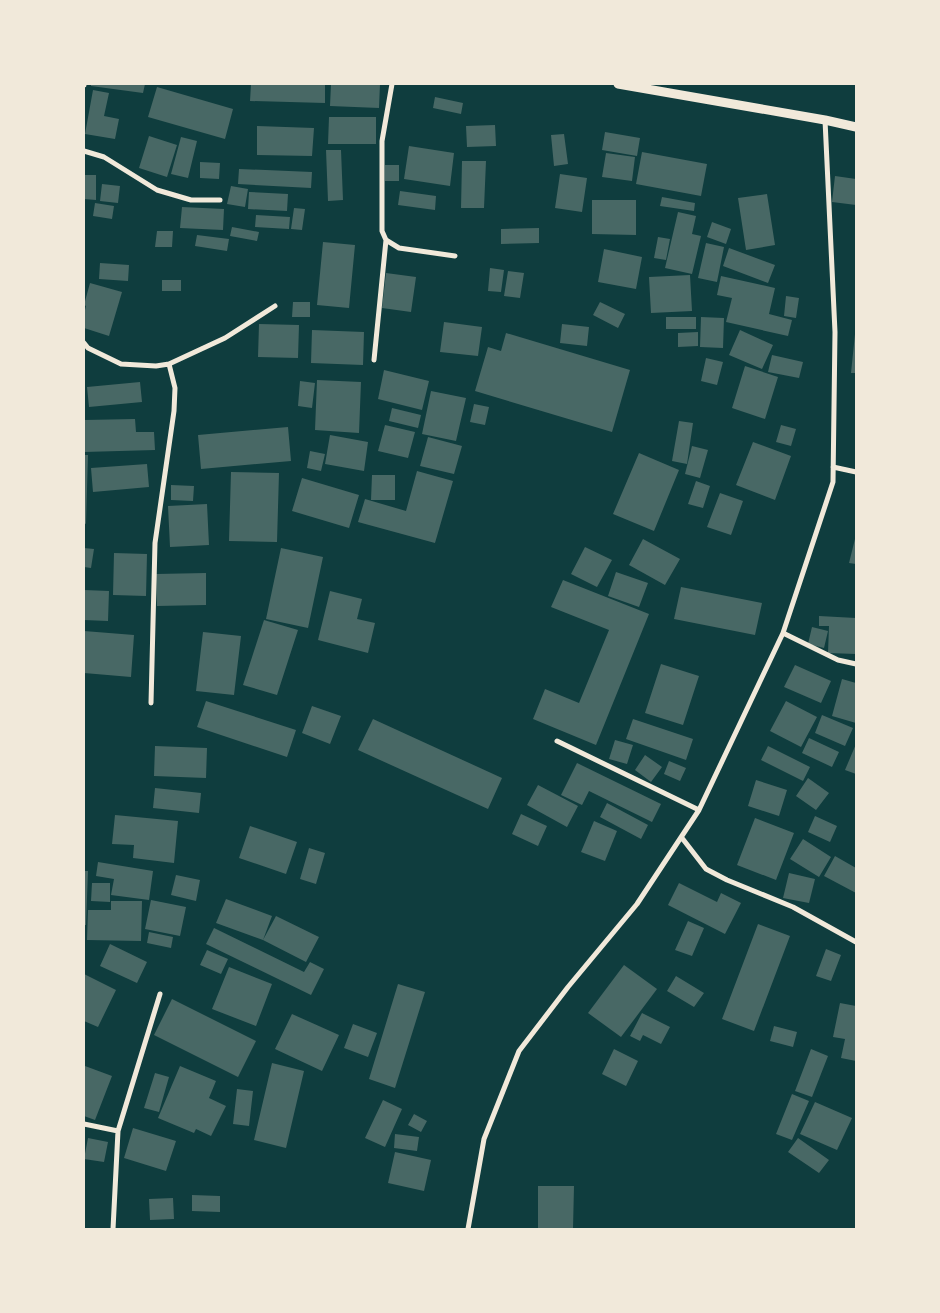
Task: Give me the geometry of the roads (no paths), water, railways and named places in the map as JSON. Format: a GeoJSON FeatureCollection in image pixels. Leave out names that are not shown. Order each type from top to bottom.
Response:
{"type":"FeatureCollection","features":[{"type":"Feature","properties":{"kind":"street"},"geometry":{"type":"LineString","coordinates":[[374,360],[386,240],[382,231],[382,141],[392,84]]}},
{"type":"Feature","properties":{"kind":"street"},"geometry":{"type":"LineString","coordinates":[[618,84],[856,127]]}},
{"type":"Feature","properties":{"kind":"street"},"geometry":{"type":"LineString","coordinates":[[468,1229],[484,1139],[518,1051],[637,904],[699,810],[783,633],[834,482],[836,332],[825,120]]}},
{"type":"Feature","properties":{"kind":"street"},"geometry":{"type":"LineString","coordinates":[[84,151],[104,157],[157,190],[191,200],[220,200]]}},
{"type":"Feature","properties":{"kind":"street"},"geometry":{"type":"LineString","coordinates":[[386,240],[399,248],[455,256]]}},
{"type":"Feature","properties":{"kind":"street"},"geometry":{"type":"LineString","coordinates":[[84,343],[88,348],[121,364],[156,366],[169,364],[224,338],[275,306]]}},
{"type":"Feature","properties":{"kind":"street"},"geometry":{"type":"LineString","coordinates":[[151,703],[155,544],[174,411],[175,388],[169,364]]}},
{"type":"Feature","properties":{"kind":"street"},"geometry":{"type":"LineString","coordinates":[[833,467],[856,472]]}},
{"type":"Feature","properties":{"kind":"street"},"geometry":{"type":"LineString","coordinates":[[783,633],[838,660],[856,664]]}},
{"type":"Feature","properties":{"kind":"street"},"geometry":{"type":"LineString","coordinates":[[557,741],[699,810]]}},
{"type":"Feature","properties":{"kind":"street"},"geometry":{"type":"LineString","coordinates":[[682,838],[706,869],[727,880],[793,907],[856,942]]}},
{"type":"Feature","properties":{"kind":"street"},"geometry":{"type":"LineString","coordinates":[[113,1229],[118,1131],[160,994]]}},
{"type":"Feature","properties":{"kind":"street"},"geometry":{"type":"LineString","coordinates":[[84,1124],[118,1131]]}}]}
